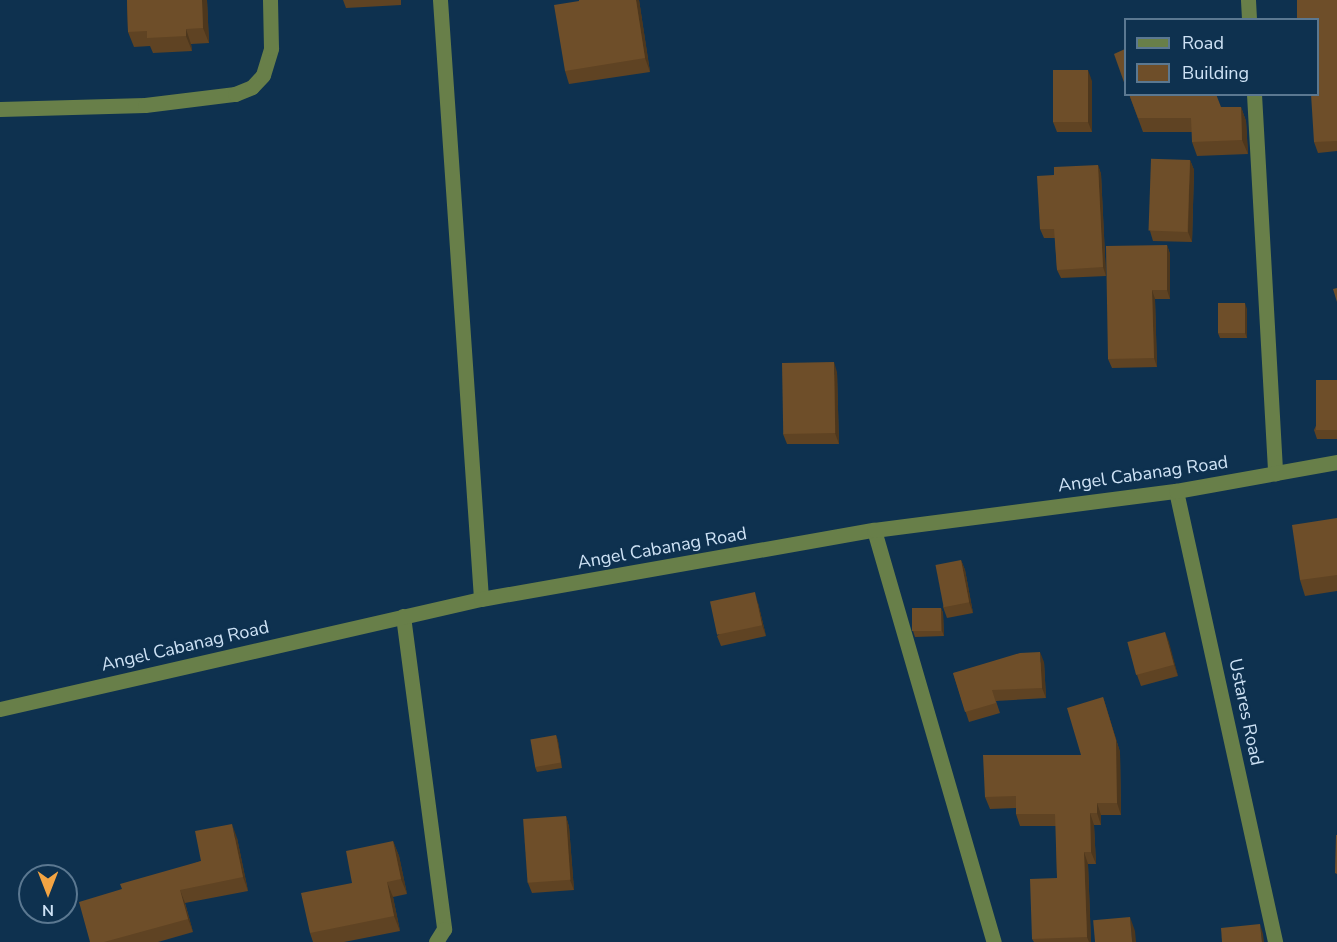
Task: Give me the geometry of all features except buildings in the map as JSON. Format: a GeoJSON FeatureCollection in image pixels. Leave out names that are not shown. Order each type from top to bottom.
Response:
{"type":"FeatureCollection","features":[{"type":"Feature","properties":{"kind":"street"},"geometry":{"type":"LineString","coordinates":[[0,109],[145,105],[235,94],[252,87],[263,75],[272,48],[270,0]]}},
{"type":"Feature","properties":{"kind":"street"},"geometry":{"type":"LineString","coordinates":[[440,0],[481,600]]}},
{"type":"Feature","properties":{"kind":"street"},"geometry":{"type":"LineString","coordinates":[[1248,0],[1249,18]]}},
{"type":"Feature","properties":{"kind":"street"},"geometry":{"type":"LineString","coordinates":[[1254,96],[1275,473]]}},
{"type":"Feature","properties":{"kind":"street","name":"Angel Cabanag Road"},"geometry":{"type":"LineString","coordinates":[[0,709],[481,600],[874,530],[1176,491],[1337,462]]}},
{"type":"Feature","properties":{"kind":"street","name":"Ustares Road"},"geometry":{"type":"LineString","coordinates":[[1176,491],[1275,942]]}},
{"type":"Feature","properties":{"kind":"street"},"geometry":{"type":"LineString","coordinates":[[874,530],[994,942]]}},
{"type":"Feature","properties":{"kind":"street"},"geometry":{"type":"LineString","coordinates":[[403,616],[444,929],[436,942]]}}]}
